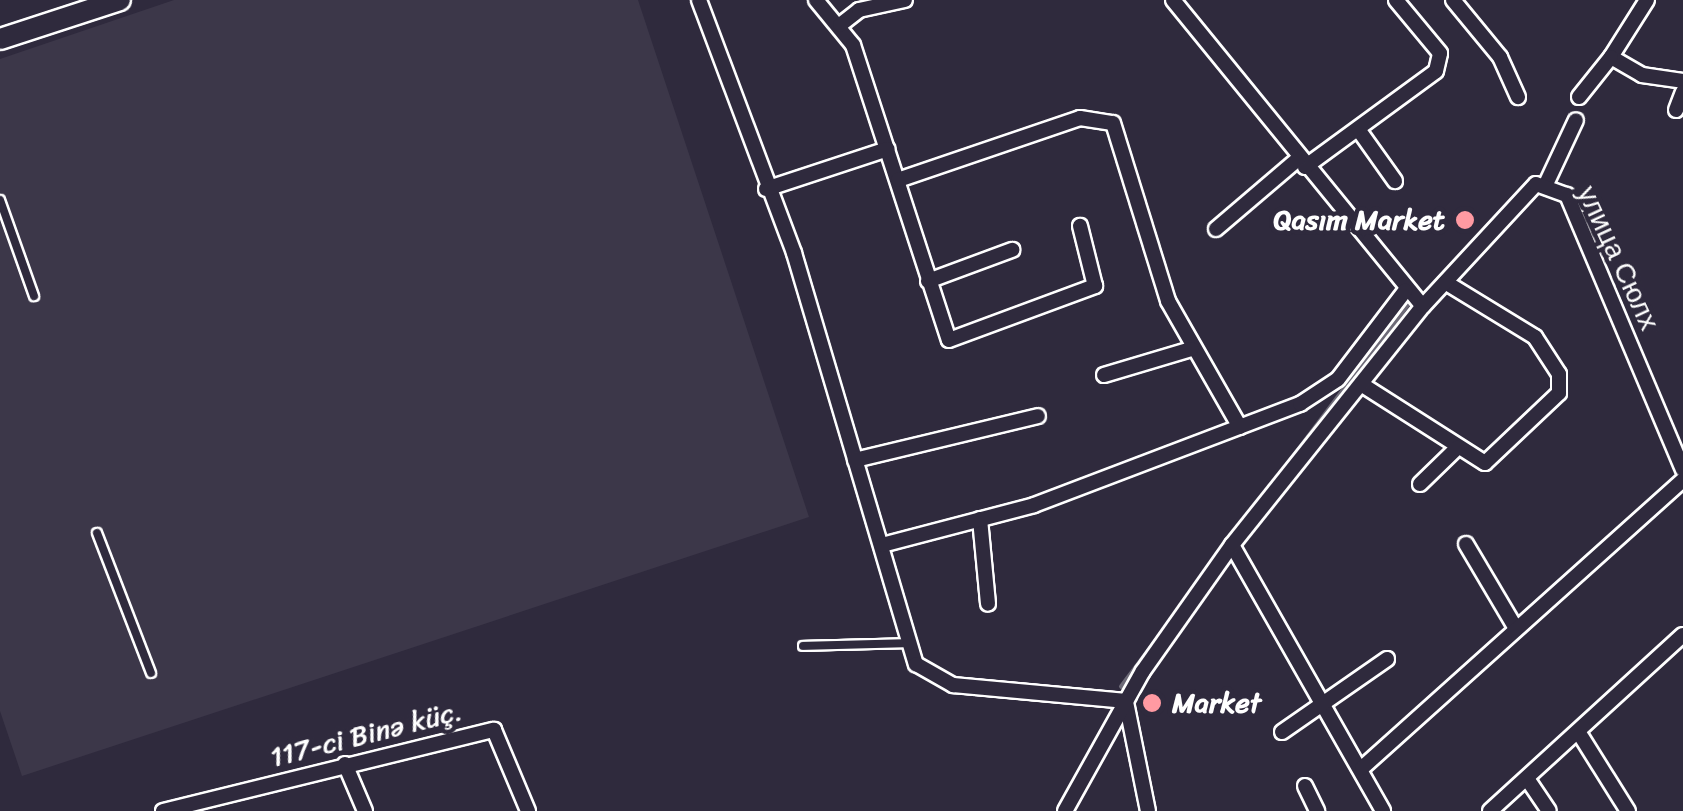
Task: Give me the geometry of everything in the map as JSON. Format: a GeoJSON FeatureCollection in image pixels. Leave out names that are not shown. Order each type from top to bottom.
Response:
{"type":"FeatureCollection","features":[{"type":"Feature","properties":{"kind":"street"},"geometry":{"type":"LineString","coordinates":[[0,39],[120,0]]}},
{"type":"Feature","properties":{"kind":"street"},"geometry":{"type":"LineString","coordinates":[[699,0],[766,188],[855,460],[909,643],[935,682],[1126,702],[1148,811]]}},
{"type":"Feature","properties":{"kind":"street"},"geometry":{"type":"LineString","coordinates":[[816,0],[840,25],[888,150],[945,334],[957,340],[1095,286],[1080,226]]}},
{"type":"Feature","properties":{"kind":"street"},"geometry":{"type":"LineString","coordinates":[[840,25],[859,10],[905,0]]}},
{"type":"Feature","properties":{"kind":"street"},"geometry":{"type":"LineString","coordinates":[[1173,0],[1405,291],[1423,306]]}},
{"type":"Feature","properties":{"kind":"street"},"geometry":{"type":"LineString","coordinates":[[1216,229],[1302,163],[1358,130],[1441,62],[1396,0]]}},
{"type":"Feature","properties":{"kind":"street"},"geometry":{"type":"LineString","coordinates":[[1453,0],[1500,56],[1518,96]]}},
{"type":"Feature","properties":{"kind":"street"},"geometry":{"type":"LineString","coordinates":[[1579,97],[1611,57],[1647,0]]}},
{"type":"Feature","properties":{"kind":"street"},"geometry":{"type":"LineString","coordinates":[[1611,57],[1642,75],[1683,80]]}},
{"type":"Feature","properties":{"kind":"street"},"geometry":{"type":"LineString","coordinates":[[1676,110],[1683,92]]}},
{"type":"Feature","properties":{"kind":"street"},"geometry":{"type":"LineString","coordinates":[[898,180],[1106,118],[1191,350],[1240,427]]}},
{"type":"Feature","properties":{"kind":"street"},"geometry":{"type":"LineString","coordinates":[[1547,182],[1576,120]]}},
{"type":"Feature","properties":{"kind":"street"},"geometry":{"type":"LineString","coordinates":[[1358,130],[1396,181]]}},
{"type":"Feature","properties":{"kind":"street"},"geometry":{"type":"LineString","coordinates":[[766,188],[888,150]]}},
{"type":"Feature","properties":{"kind":"street","name":"улица Сюлх"},"geometry":{"type":"LineString","coordinates":[[1065,811],[1126,702],[1232,545],[1423,306],[1526,190],[1547,182],[1573,208],[1683,470]]}},
{"type":"Feature","properties":{"kind":"street"},"geometry":{"type":"LineString","coordinates":[[928,280],[1012,250]]}},
{"type":"Feature","properties":{"kind":"street"},"geometry":{"type":"LineString","coordinates":[[1361,384],[1457,448],[1494,460],[1561,386],[1535,336],[1445,282]]}},
{"type":"Feature","properties":{"kind":"street"},"geometry":{"type":"LineString","coordinates":[[882,545],[980,520],[1240,427],[1324,391],[1405,291]]}},
{"type":"Feature","properties":{"kind":"street"},"geometry":{"type":"LineString","coordinates":[[1104,375],[1191,350]]}},
{"type":"Feature","properties":{"kind":"street"},"geometry":{"type":"LineString","coordinates":[[855,460],[1038,416]]}},
{"type":"Feature","properties":{"kind":"street"},"geometry":{"type":"LineString","coordinates":[[1420,484],[1457,448]]}},
{"type":"Feature","properties":{"kind":"street"},"geometry":{"type":"LineString","coordinates":[[1362,768],[1514,627],[1683,480]]}},
{"type":"Feature","properties":{"kind":"street"},"geometry":{"type":"LineString","coordinates":[[980,520],[988,604]]}},
{"type":"Feature","properties":{"kind":"street"},"geometry":{"type":"LineString","coordinates":[[1466,544],[1514,627]]}},
{"type":"Feature","properties":{"kind":"street"},"geometry":{"type":"LineString","coordinates":[[1232,545],[1327,703],[1383,811]]}},
{"type":"Feature","properties":{"kind":"street"},"geometry":{"type":"LineString","coordinates":[[1490,811],[1683,636]]}},
{"type":"Feature","properties":{"kind":"street"},"geometry":{"type":"LineString","coordinates":[[1282,732],[1387,659]]}},
{"type":"Feature","properties":{"kind":"street","name":"117-ci Binə küç."},"geometry":{"type":"LineString","coordinates":[[163,811],[196,807],[345,764],[494,730],[528,811]]}},
{"type":"Feature","properties":{"kind":"street"},"geometry":{"type":"LineString","coordinates":[[1579,733],[1628,811]]}},
{"type":"Feature","properties":{"kind":"street"},"geometry":{"type":"LineString","coordinates":[[345,764],[365,811]]}},
{"type":"Feature","properties":{"kind":"street"},"geometry":{"type":"LineString","coordinates":[[1528,780],[1548,811]]}},
{"type":"Feature","properties":{"kind":"street"},"geometry":{"type":"LineString","coordinates":[[1305,786],[1317,811]]}},
{"type":"Feature","properties":{"kind":"lane"},"geometry":{"type":"LineString","coordinates":[[0,200],[34,296]]}},
{"type":"Feature","properties":{"kind":"lane"},"geometry":{"type":"LineString","coordinates":[[97,533],[151,672]]}},
{"type":"Feature","properties":{"kind":"lane"},"geometry":{"type":"LineString","coordinates":[[802,646],[909,643]]}},
{"type":"Feature","properties":{"kind":"shaded area"},"geometry":{"type":"Polygon","coordinates":[[[174,0],[638,0],[809,517],[22,776],[0,711],[0,59],[174,0]]]}},
{"type":"Feature","properties":{"kind":"waterway"},"geometry":{"type":"LineString","coordinates":[[1272,484],[1407,304]]}},
{"type":"Feature","properties":{"kind":"waterway"},"geometry":{"type":"LineString","coordinates":[[1121,686],[1176,613]]}},
{"type":"Feature","properties":{"kind":"place","name":"Qasım Market"},"geometry":{"type":"Point","coordinates":[1465,220]}},
{"type":"Feature","properties":{"kind":"place","name":"Market"},"geometry":{"type":"Point","coordinates":[1152,703]}}]}
